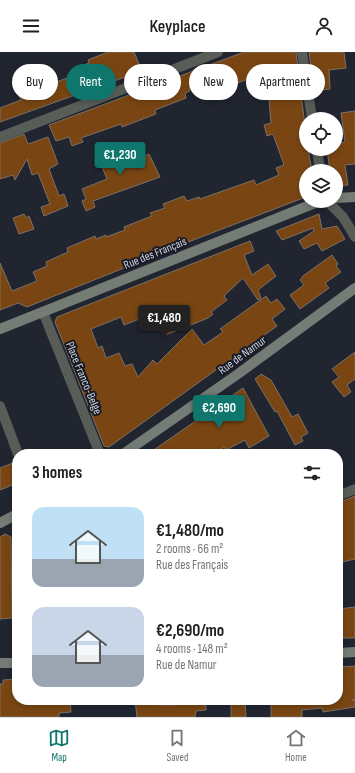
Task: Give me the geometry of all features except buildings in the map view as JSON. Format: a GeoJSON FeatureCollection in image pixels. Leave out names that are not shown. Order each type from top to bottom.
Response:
{"type":"FeatureCollection","features":[{"type":"Feature","properties":{"kind":"main road"},"geometry":{"type":"LineString","coordinates":[[343,198],[355,197]]}},
{"type":"Feature","properties":{"kind":"main road","name":"Rue des Français"},"geometry":{"type":"LineString","coordinates":[[0,329],[303,208]]}},
{"type":"Feature","properties":{"kind":"main road","name":"Rue de Namur"},"geometry":{"type":"LineString","coordinates":[[130,449],[238,374],[355,288]]}},
{"type":"Feature","properties":{"kind":"main road"},"geometry":{"type":"LineString","coordinates":[[0,522],[12,516]]}},
{"type":"Feature","properties":{"kind":"main road"},"geometry":{"type":"LineString","coordinates":[[343,653],[355,652]]}},
{"type":"Feature","properties":{"kind":"main road"},"geometry":{"type":"LineString","coordinates":[[0,663],[12,663]]}},
{"type":"Feature","properties":{"kind":"street"},"geometry":{"type":"LineString","coordinates":[[0,137],[218,52]]}},
{"type":"Feature","properties":{"kind":"street"},"geometry":{"type":"LineString","coordinates":[[302,52],[311,112]]}},
{"type":"Feature","properties":{"kind":"street"},"geometry":{"type":"LineString","coordinates":[[334,208],[343,216],[355,237]]}},
{"type":"Feature","properties":{"kind":"street","name":"Place Franco-Belge"},"geometry":{"type":"LineString","coordinates":[[43,312],[98,449]]}},
{"type":"Feature","properties":{"kind":"street"},"geometry":{"type":"LineString","coordinates":[[0,406],[16,449]]}},
{"type":"Feature","properties":{"kind":"street"},"geometry":{"type":"LineString","coordinates":[[343,494],[355,489]]}}]}
